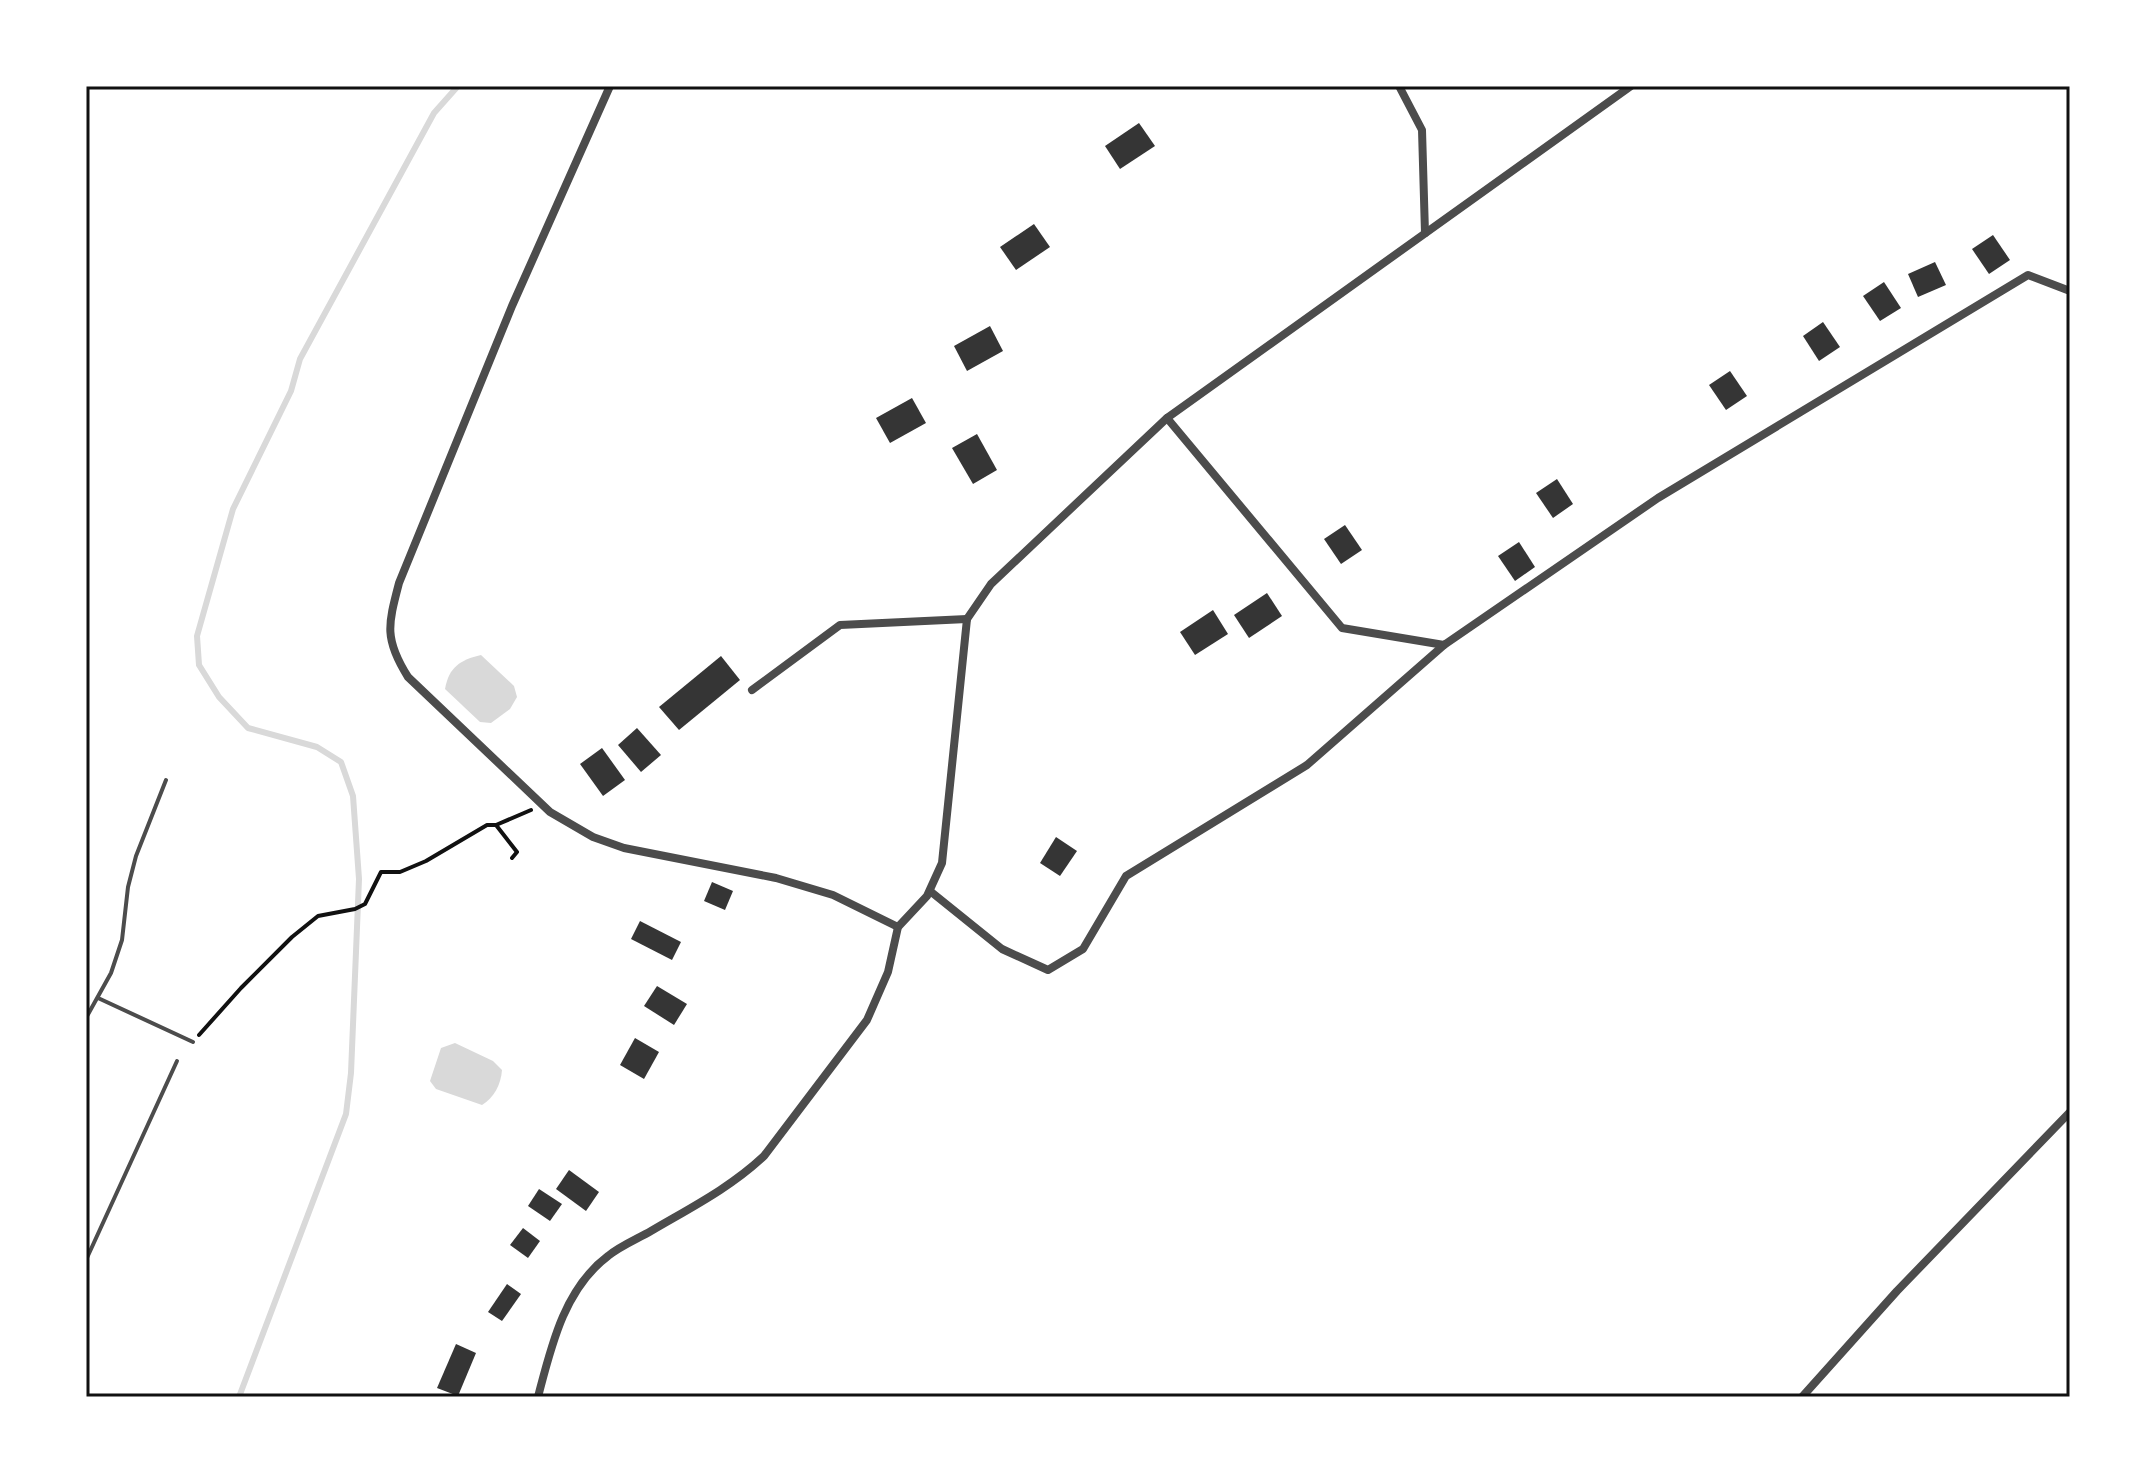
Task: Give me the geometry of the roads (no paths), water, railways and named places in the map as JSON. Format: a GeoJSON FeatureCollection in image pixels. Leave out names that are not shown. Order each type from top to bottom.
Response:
{"type":"FeatureCollection","features":[{"type":"Feature","properties":{"kind":"street"},"geometry":{"type":"LineString","coordinates":[[610,86],[512,306],[399,583],[391,614],[393,654],[408,677],[541,804],[572,826],[624,848],[833,895],[898,927]]}},
{"type":"Feature","properties":{"kind":"street"},"geometry":{"type":"LineString","coordinates":[[1399,86],[1422,130],[1425,233]]}},
{"type":"Feature","properties":{"kind":"street"},"geometry":{"type":"LineString","coordinates":[[538,1397],[554,1335],[588,1276],[607,1256],[726,1188],[764,1156],[867,1020],[888,972],[898,927],[930,891],[942,863],[967,619],[991,584],[1167,418],[1631,86]]}},
{"type":"Feature","properties":{"kind":"street"},"geometry":{"type":"LineString","coordinates":[[930,891],[1002,949],[1048,970],[1083,949],[1126,876],[1307,765],[1444,645],[1658,498],[2028,275],[2070,291]]}},
{"type":"Feature","properties":{"kind":"street"},"geometry":{"type":"LineString","coordinates":[[1167,418],[1342,628],[1444,645]]}},
{"type":"Feature","properties":{"kind":"street"},"geometry":{"type":"LineString","coordinates":[[752,690],[840,625],[967,619]]}},
{"type":"Feature","properties":{"kind":"street"},"geometry":{"type":"LineString","coordinates":[[1802,1397],[1897,1291],[2070,1112]]}},
{"type":"Feature","properties":{"kind":"lane"},"geometry":{"type":"LineString","coordinates":[[86,1018],[98,998],[122,940],[128,887],[136,856],[166,780]]}},
{"type":"Feature","properties":{"kind":"lane"},"geometry":{"type":"LineString","coordinates":[[98,998],[193,1042]]}},
{"type":"Feature","properties":{"kind":"lane"},"geometry":{"type":"LineString","coordinates":[[86,1260],[177,1061]]}},
{"type":"Feature","properties":{"kind":"waterway"},"geometry":{"type":"LineString","coordinates":[[239,1397],[346,1114],[351,1073],[359,879],[353,796],[341,762],[317,747],[248,728],[219,697],[199,665],[197,636],[233,509],[291,391],[300,359],[434,113],[458,86]]}}]}
